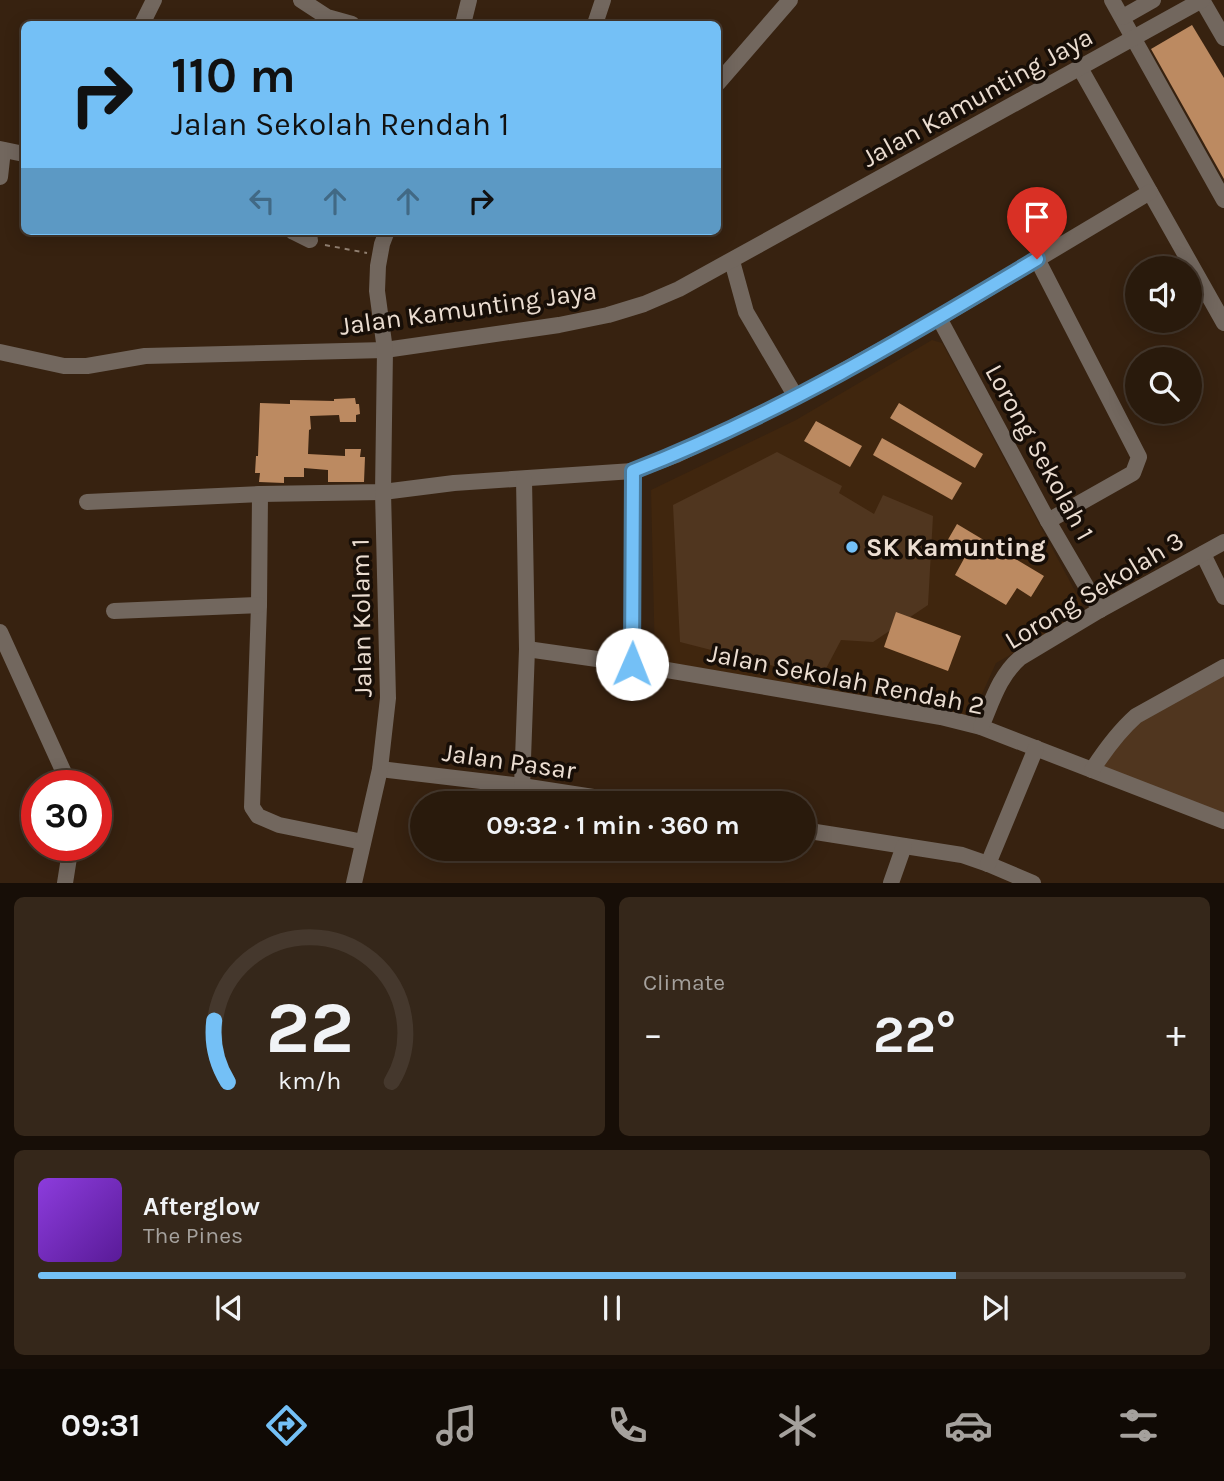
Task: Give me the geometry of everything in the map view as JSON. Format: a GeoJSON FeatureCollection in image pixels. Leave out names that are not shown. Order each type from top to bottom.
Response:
{"type":"FeatureCollection","features":[{"type":"Feature","properties":{"kind":"street"},"geometry":{"type":"LineString","coordinates":[[144,21],[154,0]]}},
{"type":"Feature","properties":{"kind":"street"},"geometry":{"type":"LineString","coordinates":[[301,0],[324,21]]}},
{"type":"Feature","properties":{"kind":"street"},"geometry":{"type":"LineString","coordinates":[[464,21],[469,0]]}},
{"type":"Feature","properties":{"kind":"street"},"geometry":{"type":"LineString","coordinates":[[596,21],[603,0]]}},
{"type":"Feature","properties":{"kind":"street"},"geometry":{"type":"LineString","coordinates":[[721,80],[790,0]]}},
{"type":"Feature","properties":{"kind":"street"},"geometry":{"type":"LineString","coordinates":[[1112,0],[1224,200]]}},
{"type":"Feature","properties":{"kind":"street"},"geometry":{"type":"LineString","coordinates":[[1123,17],[1153,0]]}},
{"type":"Feature","properties":{"kind":"street"},"geometry":{"type":"LineString","coordinates":[[1202,0],[1224,37]]}},
{"type":"Feature","properties":{"kind":"street","name":"Jalan Kamunting Jaya"},"geometry":{"type":"LineString","coordinates":[[0,352],[64,366],[88,366],[145,356],[386,350],[559,325],[608,315],[679,289],[732,261],[1202,0]]}},
{"type":"Feature","properties":{"kind":"street"},"geometry":{"type":"LineString","coordinates":[[1080,68],[1224,323]]}},
{"type":"Feature","properties":{"kind":"street"},"geometry":{"type":"LineString","coordinates":[[0,177],[1,149],[21,153]]}},
{"type":"Feature","properties":{"kind":"street"},"geometry":{"type":"LineString","coordinates":[[87,502],[260,494],[383,492],[454,483],[633,471],[676,455],[796,397],[939,318],[1150,192]]}},
{"type":"Feature","properties":{"kind":"street"},"geometry":{"type":"LineString","coordinates":[[300,235],[310,240]]}},
{"type":"Feature","properties":{"kind":"street","name":"Jalan Kolam 1"},"geometry":{"type":"LineString","coordinates":[[354,883],[380,769],[388,698],[383,492],[386,350],[377,291],[380,255],[386,235]]}},
{"type":"Feature","properties":{"kind":"street"},"geometry":{"type":"LineString","coordinates":[[1037,259],[1139,457],[1133,473],[1048,521]]}},
{"type":"Feature","properties":{"kind":"street"},"geometry":{"type":"LineString","coordinates":[[732,261],[746,312],[796,397]]}},
{"type":"Feature","properties":{"kind":"street","name":"Lorong Sekolah 1"},"geometry":{"type":"LineString","coordinates":[[939,318],[1048,521],[1100,610]]}},
{"type":"Feature","properties":{"kind":"street"},"geometry":{"type":"LineString","coordinates":[[632,664],[633,471]]}},
{"type":"Feature","properties":{"kind":"street"},"geometry":{"type":"LineString","coordinates":[[522,786],[527,649],[524,479]]}},
{"type":"Feature","properties":{"kind":"street"},"geometry":{"type":"LineString","coordinates":[[260,494],[259,605],[251,807],[258,816],[279,825],[363,842]]}},
{"type":"Feature","properties":{"kind":"street","name":"Lorong Sekolah 3"},"geometry":{"type":"LineString","coordinates":[[981,727],[1002,678],[1020,658],[1100,610],[1224,542]]}},
{"type":"Feature","properties":{"kind":"street"},"geometry":{"type":"LineString","coordinates":[[1203,554],[1224,597]]}},
{"type":"Feature","properties":{"kind":"street"},"geometry":{"type":"LineString","coordinates":[[114,611],[259,605]]}},
{"type":"Feature","properties":{"kind":"street"},"geometry":{"type":"LineString","coordinates":[[0,632],[63,770]]}},
{"type":"Feature","properties":{"kind":"street","name":"Jalan Sekolah Rendah 2"},"geometry":{"type":"LineString","coordinates":[[527,649],[632,664],[981,727],[1224,821]]}},
{"type":"Feature","properties":{"kind":"street"},"geometry":{"type":"LineString","coordinates":[[1092,771],[1113,739],[1136,716],[1224,667]]}},
{"type":"Feature","properties":{"kind":"street"},"geometry":{"type":"LineString","coordinates":[[988,864],[1036,748]]}},
{"type":"Feature","properties":{"kind":"street","name":"Jalan Pasar"},"geometry":{"type":"LineString","coordinates":[[380,769],[554,791]]}},
{"type":"Feature","properties":{"kind":"street"},"geometry":{"type":"LineString","coordinates":[[816,832],[962,855],[1033,883]]}},
{"type":"Feature","properties":{"kind":"street"},"geometry":{"type":"LineString","coordinates":[[891,883],[904,846]]}},
{"type":"Feature","properties":{"kind":"street"},"geometry":{"type":"LineString","coordinates":[[65,883],[68,861]]}},
{"type":"Feature","properties":{"kind":"path"},"geometry":{"type":"LineString","coordinates":[[310,240],[332,248],[380,255]]}},
{"type":"Feature","properties":{"kind":"shaded area","name":"SK Kamunting"},"geometry":{"type":"Polygon","coordinates":[[[932,340],[942,343],[1082,604],[1078,616],[996,663],[972,716],[655,660],[651,490],[796,420],[932,340]]]}},
{"type":"Feature","properties":{"kind":"shaded area"},"geometry":{"type":"Polygon","coordinates":[[[777,452],[842,486],[839,493],[874,514],[883,495],[933,516],[928,605],[873,642],[841,640],[821,678],[680,642],[673,505],[777,452]]]}},
{"type":"Feature","properties":{"kind":"shaded area"},"geometry":{"type":"Polygon","coordinates":[[[1224,668],[1224,816],[1103,767],[1112,750],[1133,726],[1224,668]]]}},
{"type":"Feature","properties":{"kind":"building"},"geometry":{"type":"Polygon","coordinates":[[[1192,25],[1224,78],[1224,179],[1151,49],[1192,25]]]}},
{"type":"Feature","properties":{"kind":"building"},"geometry":{"type":"Polygon","coordinates":[[[355,398],[360,414],[356,415],[356,422],[340,422],[339,415],[310,416],[308,454],[345,456],[345,449],[361,449],[360,457],[365,457],[364,482],[328,482],[328,470],[304,468],[304,477],[284,477],[284,483],[259,482],[260,473],[255,473],[260,403],[290,404],[290,400],[334,401],[355,398]]]}},
{"type":"Feature","properties":{"kind":"building"},"geometry":{"type":"Polygon","coordinates":[[[899,403],[983,454],[975,468],[890,418],[899,403]]]}},
{"type":"Feature","properties":{"kind":"building"},"geometry":{"type":"Polygon","coordinates":[[[816,421],[862,446],[850,467],[804,441],[816,421]]]}},
{"type":"Feature","properties":{"kind":"building"},"geometry":{"type":"Polygon","coordinates":[[[882,438],[962,483],[952,500],[873,455],[882,438]]]}},
{"type":"Feature","properties":{"kind":"building"},"geometry":{"type":"Polygon","coordinates":[[[957,524],[1044,576],[1031,597],[1017,588],[1006,605],[955,575],[966,555],[946,543],[957,524]]]}},
{"type":"Feature","properties":{"kind":"building"},"geometry":{"type":"Polygon","coordinates":[[[896,612],[961,636],[948,671],[884,647],[896,612]]]}},
{"type":"Feature","properties":{"kind":"place","name":"SK Kamunting"},"geometry":{"type":"Point","coordinates":[852,547]}},
{"type":"Feature","properties":{"kind":"route"},"geometry":{"type":"LineString","coordinates":[[632,664],[633,471],[676,455],[796,397],[939,318],[1037,259]]}}]}
